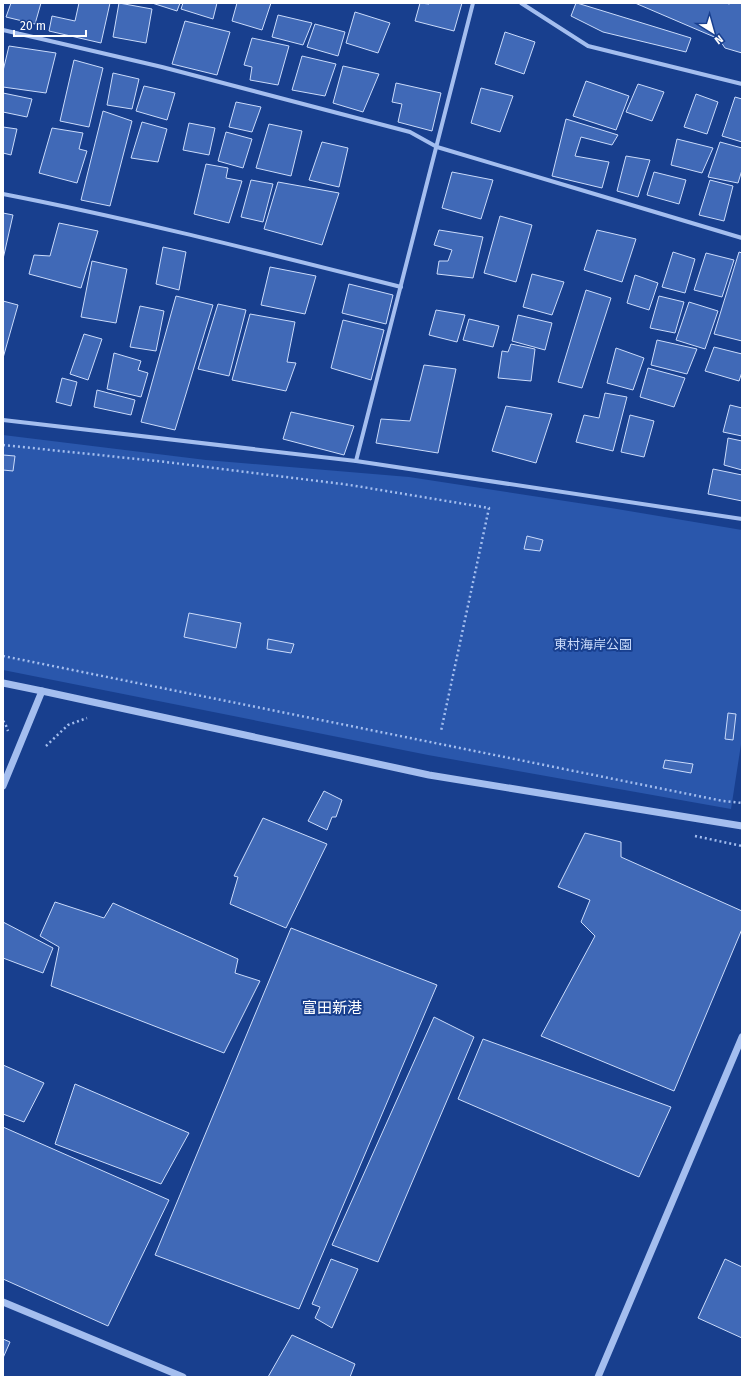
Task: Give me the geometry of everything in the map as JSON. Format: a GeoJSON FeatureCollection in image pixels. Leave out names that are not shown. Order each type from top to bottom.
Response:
{"type":"FeatureCollection","features":[{"type":"Feature","properties":{"kind":"street"},"geometry":{"type":"LineString","coordinates":[[356,461],[473,3]]}},
{"type":"Feature","properties":{"kind":"street"},"geometry":{"type":"LineString","coordinates":[[521,3],[588,46],[742,84]]}},
{"type":"Feature","properties":{"kind":"street"},"geometry":{"type":"LineString","coordinates":[[3,30],[162,67],[410,132],[437,147],[742,238]]}},
{"type":"Feature","properties":{"kind":"street"},"geometry":{"type":"LineString","coordinates":[[3,194],[232,244],[401,287]]}},
{"type":"Feature","properties":{"kind":"street"},"geometry":{"type":"LineString","coordinates":[[3,420],[356,461],[742,519]]}},
{"type":"Feature","properties":{"kind":"street"},"geometry":{"type":"LineString","coordinates":[[3,683],[429,775],[742,826]]}},
{"type":"Feature","properties":{"kind":"street"},"geometry":{"type":"LineString","coordinates":[[3,786],[42,691]]}},
{"type":"Feature","properties":{"kind":"street"},"geometry":{"type":"LineString","coordinates":[[598,1377],[742,1037]]}},
{"type":"Feature","properties":{"kind":"street"},"geometry":{"type":"LineString","coordinates":[[3,1302],[183,1377]]}},
{"type":"Feature","properties":{"kind":"path"},"geometry":{"type":"LineString","coordinates":[[3,445],[166,462],[350,485],[489,508],[441,731]]}},
{"type":"Feature","properties":{"kind":"path"},"geometry":{"type":"LineString","coordinates":[[3,656],[742,804]]}},
{"type":"Feature","properties":{"kind":"green space","name":"東村海岸公園"},"geometry":{"type":"Polygon","coordinates":[[[3,435],[206,460],[409,477],[742,530],[742,738],[731,809],[428,755],[3,670],[3,435]]]}},
{"type":"Feature","properties":{"kind":"building"},"geometry":{"type":"Polygon","coordinates":[[[11,3],[41,3],[35,24],[6,17],[11,3]]]}},
{"type":"Feature","properties":{"kind":"building"},"geometry":{"type":"Polygon","coordinates":[[[79,3],[110,3],[101,43],[49,31],[52,16],[75,21],[79,3]]]}},
{"type":"Feature","properties":{"kind":"building"},"geometry":{"type":"Polygon","coordinates":[[[119,3],[152,9],[146,43],[113,37],[119,3]]]}},
{"type":"Feature","properties":{"kind":"building"},"geometry":{"type":"Polygon","coordinates":[[[152,3],[180,3],[177,11],[152,3]]]}},
{"type":"Feature","properties":{"kind":"building"},"geometry":{"type":"Polygon","coordinates":[[[183,3],[217,3],[213,19],[181,9],[183,3]]]}},
{"type":"Feature","properties":{"kind":"building"},"geometry":{"type":"Polygon","coordinates":[[[237,3],[271,3],[262,30],[232,21],[237,3]]]}},
{"type":"Feature","properties":{"kind":"building"},"geometry":{"type":"Polygon","coordinates":[[[420,3],[462,3],[454,31],[415,21],[420,3]]]}},
{"type":"Feature","properties":{"kind":"building"},"geometry":{"type":"Polygon","coordinates":[[[576,3],[691,38],[686,52],[603,32],[571,16],[576,3]]]}},
{"type":"Feature","properties":{"kind":"building"},"geometry":{"type":"Polygon","coordinates":[[[635,3],[742,3],[742,53],[725,48],[719,39],[635,3]]]}},
{"type":"Feature","properties":{"kind":"building"},"geometry":{"type":"Polygon","coordinates":[[[355,12],[390,23],[378,53],[346,43],[355,12]]]}},
{"type":"Feature","properties":{"kind":"building"},"geometry":{"type":"Polygon","coordinates":[[[278,15],[312,23],[303,45],[272,37],[278,15]]]}},
{"type":"Feature","properties":{"kind":"building"},"geometry":{"type":"Polygon","coordinates":[[[185,21],[230,32],[217,75],[172,64],[185,21]]]}},
{"type":"Feature","properties":{"kind":"building"},"geometry":{"type":"Polygon","coordinates":[[[315,24],[345,32],[338,56],[307,47],[315,24]]]}},
{"type":"Feature","properties":{"kind":"building"},"geometry":{"type":"Polygon","coordinates":[[[505,32],[535,42],[524,74],[495,64],[505,32]]]}},
{"type":"Feature","properties":{"kind":"building"},"geometry":{"type":"Polygon","coordinates":[[[252,38],[289,46],[278,85],[250,80],[252,67],[244,65],[252,38]]]}},
{"type":"Feature","properties":{"kind":"building"},"geometry":{"type":"Polygon","coordinates":[[[9,46],[56,53],[46,93],[3,87],[3,71],[9,46]]]}},
{"type":"Feature","properties":{"kind":"building"},"geometry":{"type":"Polygon","coordinates":[[[302,56],[336,64],[325,96],[292,90],[302,56]]]}},
{"type":"Feature","properties":{"kind":"building"},"geometry":{"type":"Polygon","coordinates":[[[74,60],[103,68],[89,127],[60,121],[74,60]]]}},
{"type":"Feature","properties":{"kind":"building"},"geometry":{"type":"Polygon","coordinates":[[[343,66],[379,74],[363,112],[333,103],[343,66]]]}},
{"type":"Feature","properties":{"kind":"building"},"geometry":{"type":"Polygon","coordinates":[[[113,73],[139,79],[132,109],[107,105],[113,73]]]}},
{"type":"Feature","properties":{"kind":"building"},"geometry":{"type":"Polygon","coordinates":[[[586,81],[629,96],[616,130],[573,116],[586,81]]]}},
{"type":"Feature","properties":{"kind":"building"},"geometry":{"type":"Polygon","coordinates":[[[396,83],[441,93],[432,131],[398,122],[402,104],[392,102],[396,83]]]}},
{"type":"Feature","properties":{"kind":"building"},"geometry":{"type":"Polygon","coordinates":[[[638,84],[664,92],[652,121],[626,112],[638,84]]]}},
{"type":"Feature","properties":{"kind":"building"},"geometry":{"type":"Polygon","coordinates":[[[144,86],[175,93],[167,120],[136,111],[144,86]]]}},
{"type":"Feature","properties":{"kind":"building"},"geometry":{"type":"Polygon","coordinates":[[[481,88],[513,96],[500,132],[471,123],[481,88]]]}},
{"type":"Feature","properties":{"kind":"building"},"geometry":{"type":"Polygon","coordinates":[[[3,93],[32,99],[27,117],[3,112],[3,93]]]}},
{"type":"Feature","properties":{"kind":"building"},"geometry":{"type":"Polygon","coordinates":[[[696,94],[718,102],[707,134],[684,127],[696,94]]]}},
{"type":"Feature","properties":{"kind":"building"},"geometry":{"type":"Polygon","coordinates":[[[735,97],[742,99],[742,142],[722,136],[735,97]]]}},
{"type":"Feature","properties":{"kind":"building"},"geometry":{"type":"Polygon","coordinates":[[[236,102],[261,107],[252,132],[229,127],[236,102]]]}},
{"type":"Feature","properties":{"kind":"building"},"geometry":{"type":"Polygon","coordinates":[[[103,111],[132,121],[110,206],[81,200],[103,111]]]}},
{"type":"Feature","properties":{"kind":"building"},"geometry":{"type":"Polygon","coordinates":[[[566,119],[618,135],[612,145],[581,137],[575,156],[609,162],[602,188],[552,176],[566,119]]]}},
{"type":"Feature","properties":{"kind":"building"},"geometry":{"type":"Polygon","coordinates":[[[142,122],[167,129],[158,162],[131,158],[142,122]]]}},
{"type":"Feature","properties":{"kind":"building"},"geometry":{"type":"Polygon","coordinates":[[[189,123],[215,128],[209,155],[183,150],[189,123]]]}},
{"type":"Feature","properties":{"kind":"building"},"geometry":{"type":"Polygon","coordinates":[[[269,124],[302,131],[291,176],[256,168],[269,124]]]}},
{"type":"Feature","properties":{"kind":"building"},"geometry":{"type":"Polygon","coordinates":[[[3,127],[17,129],[11,155],[3,153],[3,127]]]}},
{"type":"Feature","properties":{"kind":"building"},"geometry":{"type":"Polygon","coordinates":[[[52,128],[83,133],[79,149],[87,151],[77,183],[39,173],[52,128]]]}},
{"type":"Feature","properties":{"kind":"building"},"geometry":{"type":"Polygon","coordinates":[[[226,132],[252,139],[243,168],[218,161],[226,132]]]}},
{"type":"Feature","properties":{"kind":"building"},"geometry":{"type":"Polygon","coordinates":[[[677,139],[713,148],[702,173],[671,165],[677,139]]]}},
{"type":"Feature","properties":{"kind":"building"},"geometry":{"type":"Polygon","coordinates":[[[322,142],[348,148],[339,187],[309,180],[322,142]]]}},
{"type":"Feature","properties":{"kind":"building"},"geometry":{"type":"Polygon","coordinates":[[[720,142],[742,148],[742,170],[738,183],[708,177],[720,142]]]}},
{"type":"Feature","properties":{"kind":"building"},"geometry":{"type":"Polygon","coordinates":[[[626,156],[650,160],[638,197],[617,191],[626,156]]]}},
{"type":"Feature","properties":{"kind":"building"},"geometry":{"type":"Polygon","coordinates":[[[206,164],[228,168],[226,178],[242,181],[229,223],[194,214],[206,164]]]}},
{"type":"Feature","properties":{"kind":"building"},"geometry":{"type":"Polygon","coordinates":[[[452,172],[493,180],[481,219],[442,208],[452,172]]]}},
{"type":"Feature","properties":{"kind":"building"},"geometry":{"type":"Polygon","coordinates":[[[654,172],[686,180],[679,204],[647,195],[654,172]]]}},
{"type":"Feature","properties":{"kind":"building"},"geometry":{"type":"Polygon","coordinates":[[[251,180],[273,184],[263,222],[241,217],[251,180]]]}},
{"type":"Feature","properties":{"kind":"building"},"geometry":{"type":"Polygon","coordinates":[[[710,180],[733,186],[724,221],[699,215],[710,180]]]}},
{"type":"Feature","properties":{"kind":"building"},"geometry":{"type":"Polygon","coordinates":[[[278,182],[339,193],[322,245],[264,229],[278,182]]]}},
{"type":"Feature","properties":{"kind":"building"},"geometry":{"type":"Polygon","coordinates":[[[3,213],[13,215],[3,259],[3,213]]]}},
{"type":"Feature","properties":{"kind":"building"},"geometry":{"type":"Polygon","coordinates":[[[500,216],[532,225],[516,282],[484,273],[500,216]]]}},
{"type":"Feature","properties":{"kind":"building"},"geometry":{"type":"Polygon","coordinates":[[[59,223],[98,231],[81,288],[29,274],[34,255],[50,256],[59,223]]]}},
{"type":"Feature","properties":{"kind":"building"},"geometry":{"type":"Polygon","coordinates":[[[439,230],[483,237],[473,278],[437,274],[439,261],[448,261],[452,250],[434,245],[439,230]]]}},
{"type":"Feature","properties":{"kind":"building"},"geometry":{"type":"Polygon","coordinates":[[[597,230],[636,239],[622,282],[584,270],[597,230]]]}},
{"type":"Feature","properties":{"kind":"building"},"geometry":{"type":"Polygon","coordinates":[[[163,247],[186,252],[179,290],[156,284],[163,247]]]}},
{"type":"Feature","properties":{"kind":"building"},"geometry":{"type":"Polygon","coordinates":[[[673,252],[695,259],[685,293],[662,287],[673,252]]]}},
{"type":"Feature","properties":{"kind":"building"},"geometry":{"type":"Polygon","coordinates":[[[739,252],[742,253],[742,341],[714,334],[739,252]]]}},
{"type":"Feature","properties":{"kind":"building"},"geometry":{"type":"Polygon","coordinates":[[[706,253],[734,260],[722,297],[694,290],[706,253]]]}},
{"type":"Feature","properties":{"kind":"building"},"geometry":{"type":"Polygon","coordinates":[[[92,261],[127,269],[116,323],[81,317],[92,261]]]}},
{"type":"Feature","properties":{"kind":"building"},"geometry":{"type":"Polygon","coordinates":[[[270,267],[316,276],[305,314],[261,305],[270,267]]]}},
{"type":"Feature","properties":{"kind":"building"},"geometry":{"type":"Polygon","coordinates":[[[532,274],[564,282],[552,315],[523,307],[532,274]]]}},
{"type":"Feature","properties":{"kind":"building"},"geometry":{"type":"Polygon","coordinates":[[[635,275],[658,283],[649,310],[627,303],[635,275]]]}},
{"type":"Feature","properties":{"kind":"building"},"geometry":{"type":"Polygon","coordinates":[[[349,284],[393,295],[386,324],[342,313],[349,284]]]}},
{"type":"Feature","properties":{"kind":"building"},"geometry":{"type":"Polygon","coordinates":[[[586,290],[611,298],[582,388],[558,382],[586,290]]]}},
{"type":"Feature","properties":{"kind":"building"},"geometry":{"type":"Polygon","coordinates":[[[176,296],[213,305],[175,430],[141,422],[176,296]]]}},
{"type":"Feature","properties":{"kind":"building"},"geometry":{"type":"Polygon","coordinates":[[[659,296],[684,302],[675,333],[650,328],[659,296]]]}},
{"type":"Feature","properties":{"kind":"building"},"geometry":{"type":"Polygon","coordinates":[[[3,301],[18,305],[3,358],[3,301]]]}},
{"type":"Feature","properties":{"kind":"building"},"geometry":{"type":"Polygon","coordinates":[[[689,302],[718,311],[705,349],[676,340],[689,302]]]}},
{"type":"Feature","properties":{"kind":"building"},"geometry":{"type":"Polygon","coordinates":[[[218,304],[246,310],[229,376],[198,369],[218,304]]]}},
{"type":"Feature","properties":{"kind":"building"},"geometry":{"type":"Polygon","coordinates":[[[140,306],[164,311],[156,351],[130,347],[140,306]]]}},
{"type":"Feature","properties":{"kind":"building"},"geometry":{"type":"Polygon","coordinates":[[[436,310],[465,315],[457,342],[429,335],[436,310]]]}},
{"type":"Feature","properties":{"kind":"building"},"geometry":{"type":"Polygon","coordinates":[[[250,314],[295,322],[287,362],[296,363],[286,391],[232,380],[250,314]]]}},
{"type":"Feature","properties":{"kind":"building"},"geometry":{"type":"Polygon","coordinates":[[[518,315],[552,323],[545,350],[512,341],[518,315]]]}},
{"type":"Feature","properties":{"kind":"building"},"geometry":{"type":"Polygon","coordinates":[[[469,319],[499,326],[493,347],[463,340],[469,319]]]}},
{"type":"Feature","properties":{"kind":"building"},"geometry":{"type":"Polygon","coordinates":[[[343,320],[384,330],[371,380],[331,368],[343,320]]]}},
{"type":"Feature","properties":{"kind":"building"},"geometry":{"type":"Polygon","coordinates":[[[84,334],[102,339],[88,380],[70,374],[84,334]]]}},
{"type":"Feature","properties":{"kind":"building"},"geometry":{"type":"Polygon","coordinates":[[[657,340],[697,349],[687,374],[651,365],[657,340]]]}},
{"type":"Feature","properties":{"kind":"building"},"geometry":{"type":"Polygon","coordinates":[[[511,344],[535,349],[531,381],[498,378],[502,351],[508,352],[511,344]]]}},
{"type":"Feature","properties":{"kind":"building"},"geometry":{"type":"Polygon","coordinates":[[[714,347],[742,354],[742,372],[739,381],[705,371],[714,347]]]}},
{"type":"Feature","properties":{"kind":"building"},"geometry":{"type":"Polygon","coordinates":[[[616,348],[644,358],[633,390],[607,383],[616,348]]]}},
{"type":"Feature","properties":{"kind":"building"},"geometry":{"type":"Polygon","coordinates":[[[114,353],[141,361],[138,370],[148,373],[141,397],[107,389],[114,353]]]}},
{"type":"Feature","properties":{"kind":"building"},"geometry":{"type":"Polygon","coordinates":[[[424,365],[456,369],[438,453],[376,443],[381,419],[410,421],[424,365]]]}},
{"type":"Feature","properties":{"kind":"building"},"geometry":{"type":"Polygon","coordinates":[[[648,368],[685,378],[674,407],[640,397],[648,368]]]}},
{"type":"Feature","properties":{"kind":"building"},"geometry":{"type":"Polygon","coordinates":[[[62,378],[77,382],[71,406],[56,402],[62,378]]]}},
{"type":"Feature","properties":{"kind":"building"},"geometry":{"type":"Polygon","coordinates":[[[97,390],[135,400],[131,415],[94,407],[97,390]]]}},
{"type":"Feature","properties":{"kind":"building"},"geometry":{"type":"Polygon","coordinates":[[[605,393],[627,397],[613,451],[576,442],[584,415],[599,418],[605,393]]]}},
{"type":"Feature","properties":{"kind":"building"},"geometry":{"type":"Polygon","coordinates":[[[730,405],[742,408],[742,436],[723,432],[730,405]]]}},
{"type":"Feature","properties":{"kind":"building"},"geometry":{"type":"Polygon","coordinates":[[[506,406],[552,414],[536,463],[492,451],[506,406]]]}},
{"type":"Feature","properties":{"kind":"building"},"geometry":{"type":"Polygon","coordinates":[[[291,412],[354,426],[344,455],[283,439],[291,412]]]}},
{"type":"Feature","properties":{"kind":"building"},"geometry":{"type":"Polygon","coordinates":[[[630,415],[654,421],[644,457],[621,452],[630,415]]]}},
{"type":"Feature","properties":{"kind":"building"},"geometry":{"type":"Polygon","coordinates":[[[728,438],[742,441],[742,470],[724,465],[728,438]]]}},
{"type":"Feature","properties":{"kind":"building"},"geometry":{"type":"Polygon","coordinates":[[[3,455],[15,456],[13,471],[3,470],[3,455]]]}},
{"type":"Feature","properties":{"kind":"building"},"geometry":{"type":"Polygon","coordinates":[[[713,469],[742,475],[742,501],[708,494],[713,469]]]}},
{"type":"Feature","properties":{"kind":"building"},"geometry":{"type":"Polygon","coordinates":[[[527,536],[543,540],[540,551],[524,549],[527,536]]]}},
{"type":"Feature","properties":{"kind":"building"},"geometry":{"type":"Polygon","coordinates":[[[189,613],[241,623],[236,648],[184,637],[189,613]]]}},
{"type":"Feature","properties":{"kind":"building"},"geometry":{"type":"Polygon","coordinates":[[[268,639],[294,644],[291,653],[267,649],[268,639]]]}},
{"type":"Feature","properties":{"kind":"building"},"geometry":{"type":"Polygon","coordinates":[[[728,713],[736,714],[733,740],[725,739],[728,713]]]}},
{"type":"Feature","properties":{"kind":"building"},"geometry":{"type":"Polygon","coordinates":[[[665,760],[693,764],[691,773],[663,768],[665,760]]]}},
{"type":"Feature","properties":{"kind":"building"},"geometry":{"type":"Polygon","coordinates":[[[324,791],[342,800],[336,817],[332,817],[327,830],[308,821],[324,791]]]}},
{"type":"Feature","properties":{"kind":"building"},"geometry":{"type":"Polygon","coordinates":[[[263,818],[327,844],[286,928],[230,904],[238,877],[234,876],[263,818]]]}},
{"type":"Feature","properties":{"kind":"building"},"geometry":{"type":"Polygon","coordinates":[[[585,833],[621,842],[621,857],[742,911],[742,929],[674,1091],[541,1036],[595,936],[581,922],[590,900],[558,887],[585,833]]]}},
{"type":"Feature","properties":{"kind":"building"},"geometry":{"type":"Polygon","coordinates":[[[55,902],[104,918],[113,903],[238,959],[235,973],[260,981],[224,1053],[51,986],[59,947],[40,936],[55,902]]]}},
{"type":"Feature","properties":{"kind":"building"},"geometry":{"type":"Polygon","coordinates":[[[3,922],[53,948],[43,973],[3,958],[3,922]]]}},
{"type":"Feature","properties":{"kind":"building"},"geometry":{"type":"Polygon","coordinates":[[[291,928],[437,985],[299,1309],[155,1255],[291,928]]]}},
{"type":"Feature","properties":{"kind":"building"},"geometry":{"type":"Polygon","coordinates":[[[434,1017],[474,1037],[378,1262],[332,1245],[434,1017]]]}},
{"type":"Feature","properties":{"kind":"building"},"geometry":{"type":"Polygon","coordinates":[[[483,1039],[671,1107],[639,1177],[458,1099],[483,1039]]]}},
{"type":"Feature","properties":{"kind":"building"},"geometry":{"type":"Polygon","coordinates":[[[3,1065],[44,1083],[24,1122],[3,1114],[3,1065]]]}},
{"type":"Feature","properties":{"kind":"building"},"geometry":{"type":"Polygon","coordinates":[[[75,1084],[189,1133],[161,1184],[55,1144],[75,1084]]]}},
{"type":"Feature","properties":{"kind":"building"},"geometry":{"type":"Polygon","coordinates":[[[3,1127],[169,1200],[108,1326],[3,1279],[3,1127]]]}},
{"type":"Feature","properties":{"kind":"building"},"geometry":{"type":"Polygon","coordinates":[[[331,1259],[358,1269],[332,1328],[315,1318],[320,1307],[312,1304],[331,1259]]]}},
{"type":"Feature","properties":{"kind":"building"},"geometry":{"type":"Polygon","coordinates":[[[725,1259],[742,1267],[742,1338],[698,1318],[725,1259]]]}},
{"type":"Feature","properties":{"kind":"building"},"geometry":{"type":"Polygon","coordinates":[[[292,1335],[355,1364],[350,1377],[268,1377],[292,1335]]]}},
{"type":"Feature","properties":{"kind":"building"},"geometry":{"type":"Polygon","coordinates":[[[3,1339],[10,1342],[3,1358],[3,1339]]]}},
{"type":"Feature","properties":{"kind":"district","name":"富田新港"},"geometry":{"type":"Point","coordinates":[332,1008]}}]}
